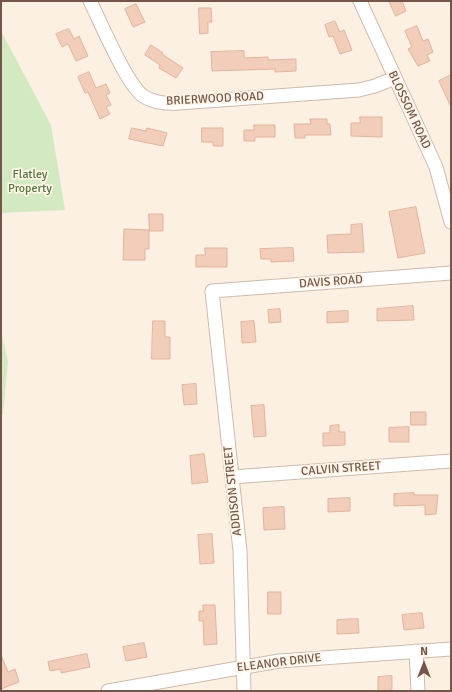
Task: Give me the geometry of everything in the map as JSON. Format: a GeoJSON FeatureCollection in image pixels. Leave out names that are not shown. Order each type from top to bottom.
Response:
{"type":"FeatureCollection","features":[{"type":"Feature","properties":{"kind":"street","name":"BRIERWOOD ROAD"},"geometry":{"type":"LineString","coordinates":[[90,1],[130,80],[138,92],[155,101],[179,104],[359,90],[375,86],[395,78]]}},
{"type":"Feature","properties":{"kind":"street","name":"BLOSSOM ROAD"},"geometry":{"type":"LineString","coordinates":[[360,1],[438,171],[451,222]]}},
{"type":"Feature","properties":{"kind":"street","name":"DAVIS ROAD"},"geometry":{"type":"LineString","coordinates":[[212,291],[451,273]]}},
{"type":"Feature","properties":{"kind":"street","name":"ADDISON STREET"},"geometry":{"type":"LineString","coordinates":[[212,291],[240,551],[244,691]]}},
{"type":"Feature","properties":{"kind":"street","name":"CALVIN STREET"},"geometry":{"type":"LineString","coordinates":[[232,477],[451,461]]}},
{"type":"Feature","properties":{"kind":"street","name":"ELEANOR DRIVE"},"geometry":{"type":"LineString","coordinates":[[108,691],[243,667],[286,661],[451,649]]}},
{"type":"Feature","properties":{"kind":"street"},"geometry":{"type":"LineString","coordinates":[[416,651],[418,691]]}},
{"type":"Feature","properties":{"kind":"green space","name":"Flatley Property"},"geometry":{"type":"Polygon","coordinates":[[[1,31],[51,125],[65,210],[1,213],[1,31]]]}},
{"type":"Feature","properties":{"kind":"green space"},"geometry":{"type":"Polygon","coordinates":[[[1,331],[8,362],[3,414],[1,417],[1,331]]]}},
{"type":"Feature","properties":{"kind":"building"},"geometry":{"type":"Polygon","coordinates":[[[389,1],[402,1],[406,11],[396,16],[389,1]]]}},
{"type":"Feature","properties":{"kind":"building"},"geometry":{"type":"Polygon","coordinates":[[[136,4],[145,22],[133,27],[125,9],[136,4]]]}},
{"type":"Feature","properties":{"kind":"building"},"geometry":{"type":"Polygon","coordinates":[[[199,8],[211,8],[212,22],[208,22],[208,33],[200,34],[199,8]]]}},
{"type":"Feature","properties":{"kind":"building"},"geometry":{"type":"Polygon","coordinates":[[[335,21],[340,32],[344,30],[352,50],[340,54],[333,36],[329,37],[325,25],[335,21]]]}},
{"type":"Feature","properties":{"kind":"building"},"geometry":{"type":"Polygon","coordinates":[[[417,26],[423,41],[428,39],[433,52],[427,55],[430,61],[418,66],[408,49],[412,47],[405,31],[417,26]]]}},
{"type":"Feature","properties":{"kind":"building"},"geometry":{"type":"Polygon","coordinates":[[[69,29],[74,39],[79,36],[88,56],[76,61],[68,44],[62,47],[56,34],[69,29]]]}},
{"type":"Feature","properties":{"kind":"building"},"geometry":{"type":"Polygon","coordinates":[[[151,45],[183,68],[176,78],[159,68],[160,65],[145,55],[151,45]]]}},
{"type":"Feature","properties":{"kind":"building"},"geometry":{"type":"Polygon","coordinates":[[[244,51],[244,58],[268,57],[268,60],[296,59],[296,71],[275,72],[275,69],[212,71],[211,52],[244,51]]]}},
{"type":"Feature","properties":{"kind":"building"},"geometry":{"type":"Polygon","coordinates":[[[89,72],[96,88],[106,84],[110,93],[106,95],[111,105],[106,107],[110,114],[100,119],[88,92],[85,93],[78,77],[89,72]]]}},
{"type":"Feature","properties":{"kind":"building"},"geometry":{"type":"Polygon","coordinates":[[[451,75],[451,107],[439,81],[451,75]]]}},
{"type":"Feature","properties":{"kind":"building"},"geometry":{"type":"Polygon","coordinates":[[[360,117],[382,117],[382,137],[351,136],[351,123],[360,123],[360,117]]]}},
{"type":"Feature","properties":{"kind":"building"},"geometry":{"type":"Polygon","coordinates":[[[310,119],[327,119],[327,124],[330,124],[331,135],[305,135],[305,138],[295,138],[294,124],[311,124],[310,119]]]}},
{"type":"Feature","properties":{"kind":"building"},"geometry":{"type":"Polygon","coordinates":[[[254,125],[275,125],[275,137],[255,137],[255,141],[244,141],[244,130],[254,130],[254,125]]]}},
{"type":"Feature","properties":{"kind":"building"},"geometry":{"type":"Polygon","coordinates":[[[132,128],[146,131],[147,128],[167,133],[163,146],[129,139],[132,128]]]}},
{"type":"Feature","properties":{"kind":"building"},"geometry":{"type":"Polygon","coordinates":[[[202,128],[223,128],[223,146],[213,146],[213,142],[202,142],[202,128]]]}},
{"type":"Feature","properties":{"kind":"building"},"geometry":{"type":"Polygon","coordinates":[[[416,207],[425,253],[398,258],[389,212],[416,207]]]}},
{"type":"Feature","properties":{"kind":"building"},"geometry":{"type":"Polygon","coordinates":[[[149,214],[163,214],[163,231],[149,231],[149,249],[145,249],[145,260],[123,260],[124,229],[149,230],[149,214]]]}},
{"type":"Feature","properties":{"kind":"building"},"geometry":{"type":"Polygon","coordinates":[[[362,224],[364,252],[328,253],[327,235],[351,234],[351,225],[362,224]]]}},
{"type":"Feature","properties":{"kind":"building"},"geometry":{"type":"Polygon","coordinates":[[[205,248],[227,248],[227,267],[196,267],[196,255],[205,255],[205,248]]]}},
{"type":"Feature","properties":{"kind":"building"},"geometry":{"type":"Polygon","coordinates":[[[293,248],[294,261],[271,262],[271,259],[261,259],[260,249],[293,248]]]}},
{"type":"Feature","properties":{"kind":"building"},"geometry":{"type":"Polygon","coordinates":[[[413,306],[414,320],[377,321],[377,309],[413,306]]]}},
{"type":"Feature","properties":{"kind":"building"},"geometry":{"type":"Polygon","coordinates":[[[280,309],[281,322],[269,323],[268,310],[280,309]]]}},
{"type":"Feature","properties":{"kind":"building"},"geometry":{"type":"Polygon","coordinates":[[[348,311],[348,322],[327,323],[327,312],[348,311]]]}},
{"type":"Feature","properties":{"kind":"building"},"geometry":{"type":"Polygon","coordinates":[[[153,321],[165,321],[165,337],[170,337],[170,359],[152,359],[153,321]]]}},
{"type":"Feature","properties":{"kind":"building"},"geometry":{"type":"Polygon","coordinates":[[[254,321],[256,342],[242,343],[241,322],[254,321]]]}},
{"type":"Feature","properties":{"kind":"building"},"geometry":{"type":"Polygon","coordinates":[[[196,384],[197,404],[184,405],[182,385],[196,384]]]}},
{"type":"Feature","properties":{"kind":"building"},"geometry":{"type":"Polygon","coordinates":[[[264,405],[266,436],[254,437],[251,406],[264,405]]]}},
{"type":"Feature","properties":{"kind":"building"},"geometry":{"type":"Polygon","coordinates":[[[411,412],[426,412],[426,425],[411,425],[411,412]]]}},
{"type":"Feature","properties":{"kind":"building"},"geometry":{"type":"Polygon","coordinates":[[[339,425],[339,432],[345,432],[345,445],[323,446],[323,433],[330,433],[330,426],[339,425]]]}},
{"type":"Feature","properties":{"kind":"building"},"geometry":{"type":"Polygon","coordinates":[[[409,427],[409,442],[389,442],[389,428],[409,427]]]}},
{"type":"Feature","properties":{"kind":"building"},"geometry":{"type":"Polygon","coordinates":[[[204,454],[208,482],[192,484],[190,456],[204,454]]]}},
{"type":"Feature","properties":{"kind":"building"},"geometry":{"type":"Polygon","coordinates":[[[414,493],[414,495],[438,495],[436,514],[425,515],[425,505],[394,506],[394,494],[414,493]]]}},
{"type":"Feature","properties":{"kind":"building"},"geometry":{"type":"Polygon","coordinates":[[[350,498],[350,511],[328,512],[328,499],[350,498]]]}},
{"type":"Feature","properties":{"kind":"building"},"geometry":{"type":"Polygon","coordinates":[[[284,507],[285,529],[264,530],[263,508],[284,507]]]}},
{"type":"Feature","properties":{"kind":"building"},"geometry":{"type":"Polygon","coordinates":[[[212,534],[214,563],[200,564],[198,535],[212,534]]]}},
{"type":"Feature","properties":{"kind":"building"},"geometry":{"type":"Polygon","coordinates":[[[268,592],[281,592],[281,614],[268,614],[268,592]]]}},
{"type":"Feature","properties":{"kind":"building"},"geometry":{"type":"Polygon","coordinates":[[[203,605],[215,605],[217,644],[204,645],[203,621],[199,621],[199,611],[203,611],[203,605]]]}},
{"type":"Feature","properties":{"kind":"building"},"geometry":{"type":"Polygon","coordinates":[[[422,613],[424,628],[404,630],[402,615],[422,613]]]}},
{"type":"Feature","properties":{"kind":"building"},"geometry":{"type":"Polygon","coordinates":[[[358,619],[359,633],[337,634],[337,620],[358,619]]]}},
{"type":"Feature","properties":{"kind":"building"},"geometry":{"type":"Polygon","coordinates":[[[144,643],[147,657],[126,661],[123,647],[144,643]]]}},
{"type":"Feature","properties":{"kind":"building"},"geometry":{"type":"Polygon","coordinates":[[[87,654],[90,667],[61,673],[61,669],[50,671],[48,662],[87,654]]]}},
{"type":"Feature","properties":{"kind":"building"},"geometry":{"type":"Polygon","coordinates":[[[1,655],[8,672],[15,669],[19,682],[1,689],[1,655]]]}},
{"type":"Feature","properties":{"kind":"building"},"geometry":{"type":"Polygon","coordinates":[[[392,676],[392,689],[390,689],[390,691],[378,691],[378,677],[392,676]]]}}]}
